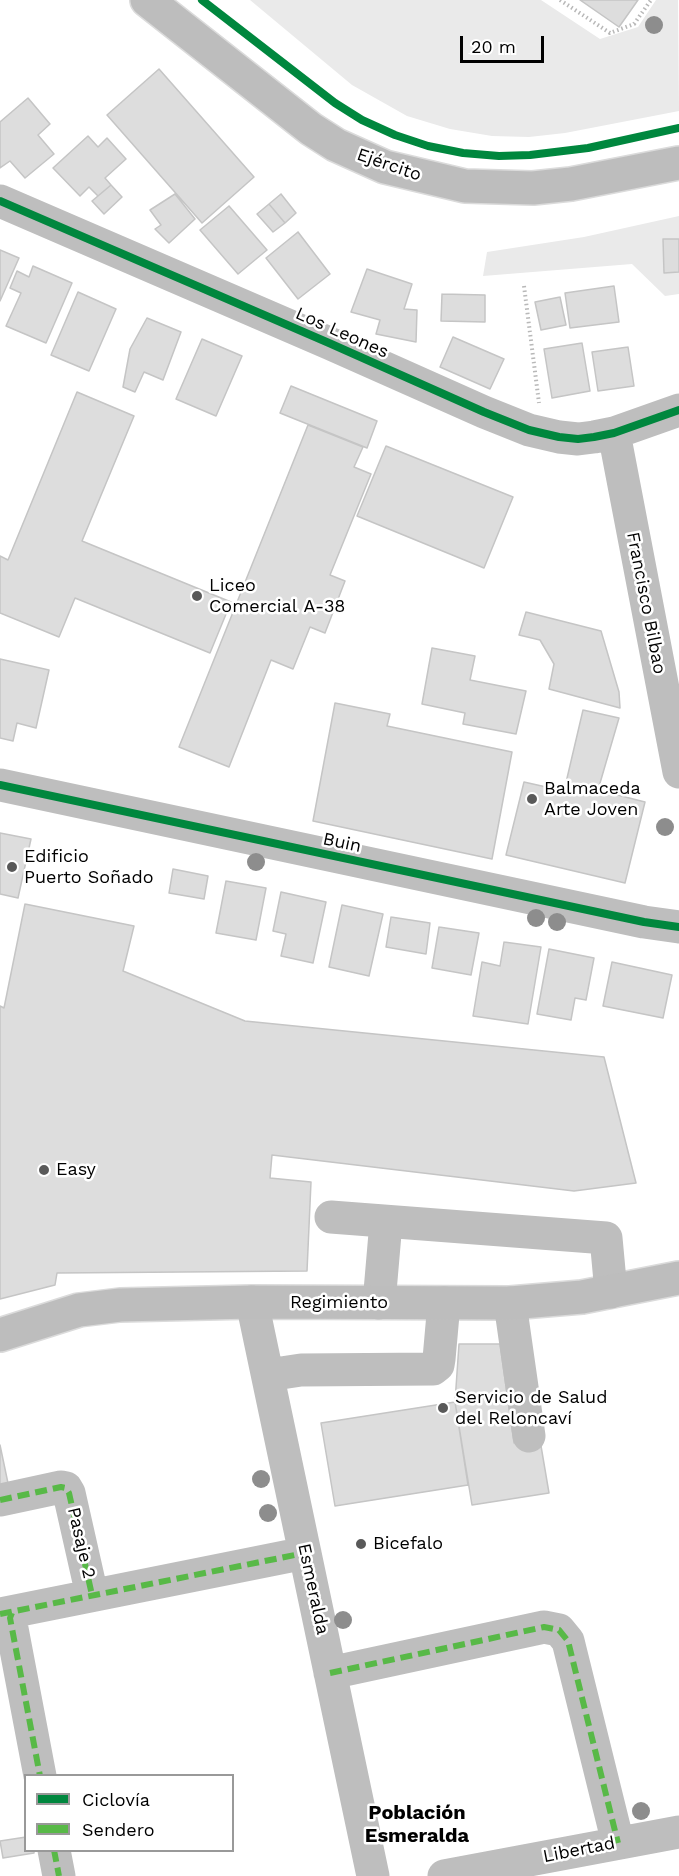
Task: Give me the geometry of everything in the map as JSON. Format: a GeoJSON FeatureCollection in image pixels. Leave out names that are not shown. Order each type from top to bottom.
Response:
{"type":"FeatureCollection","features":[{"type":"Feature","properties":{"kind":"main road","name":"Ejército"},"geometry":{"type":"LineString","coordinates":[[147,0],[311,129],[336,145],[400,171],[465,186],[532,188],[592,181],[679,163]]}},
{"type":"Feature","properties":{"kind":"main road","name":"Regimiento"},"geometry":{"type":"LineString","coordinates":[[0,1335],[79,1310],[97,1307],[252,1302],[510,1303],[582,1297],[679,1278]]}},
{"type":"Feature","properties":{"kind":"street","name":"Los Leones"},"geometry":{"type":"LineString","coordinates":[[0,201],[484,412],[542,433],[579,439],[614,434],[679,410]]}},
{"type":"Feature","properties":{"kind":"street","name":"Francisco Bilbao"},"geometry":{"type":"LineString","coordinates":[[614,434],[679,772]]}},
{"type":"Feature","properties":{"kind":"street","name":"Buin"},"geometry":{"type":"LineString","coordinates":[[0,785],[644,922],[679,927]]}},
{"type":"Feature","properties":{"kind":"street"},"geometry":{"type":"LineString","coordinates":[[331,1217],[606,1238],[611,1292]]}},
{"type":"Feature","properties":{"kind":"street"},"geometry":{"type":"LineString","coordinates":[[379,1303],[386,1222]]}},
{"type":"Feature","properties":{"kind":"street","name":"Esmeralda"},"geometry":{"type":"LineString","coordinates":[[252,1302],[373,1876]]}},
{"type":"Feature","properties":{"kind":"street"},"geometry":{"type":"LineString","coordinates":[[268,1375],[301,1370],[433,1369],[438,1365],[439,1359],[444,1303]]}},
{"type":"Feature","properties":{"kind":"street"},"geometry":{"type":"LineString","coordinates":[[510,1303],[529,1436]]}},
{"type":"Feature","properties":{"kind":"street","name":"Pasaje 2"},"geometry":{"type":"LineString","coordinates":[[0,1500],[61,1487],[66,1488],[92,1595]]}},
{"type":"Feature","properties":{"kind":"street"},"geometry":{"type":"LineString","coordinates":[[40,1774],[10,1618],[6,1613],[305,1553]]}},
{"type":"Feature","properties":{"kind":"street"},"geometry":{"type":"LineString","coordinates":[[330,1673],[543,1627],[559,1630],[568,1641],[618,1843]]}},
{"type":"Feature","properties":{"kind":"street","name":"Libertad"},"geometry":{"type":"LineString","coordinates":[[444,1876],[679,1832]]}},
{"type":"Feature","properties":{"kind":"street"},"geometry":{"type":"LineString","coordinates":[[54,1852],[59,1876]]}},
{"type":"Feature","properties":{"kind":"path"},"geometry":{"type":"LineString","coordinates":[[560,0],[610,33],[634,24],[651,0]]}},
{"type":"Feature","properties":{"kind":"path"},"geometry":{"type":"LineString","coordinates":[[524,285],[542,433]]}},
{"type":"Feature","properties":{"kind":"shaded area"},"geometry":{"type":"Polygon","coordinates":[[[250,0],[541,0],[600,39],[638,27],[656,0],[678,0],[679,111],[565,133],[529,137],[492,136],[450,129],[407,116],[352,85],[250,0]]]}},
{"type":"Feature","properties":{"kind":"shaded area"},"geometry":{"type":"Polygon","coordinates":[[[679,216],[679,294],[665,296],[632,264],[483,276],[487,252],[584,237],[679,216]]]}},
{"type":"Feature","properties":{"kind":"building"},"geometry":{"type":"Polygon","coordinates":[[[580,0],[638,0],[619,27],[580,0]]]}},
{"type":"Feature","properties":{"kind":"building"},"geometry":{"type":"Polygon","coordinates":[[[159,69],[254,177],[202,223],[107,115],[159,69]]]}},
{"type":"Feature","properties":{"kind":"building"},"geometry":{"type":"Polygon","coordinates":[[[28,98],[50,124],[38,135],[54,154],[25,178],[10,161],[0,168],[0,122],[28,98]]]}},
{"type":"Feature","properties":{"kind":"building"},"geometry":{"type":"Polygon","coordinates":[[[88,136],[98,147],[107,138],[126,159],[105,178],[111,185],[98,196],[89,187],[80,196],[53,168],[88,136]]]}},
{"type":"Feature","properties":{"kind":"building"},"geometry":{"type":"Polygon","coordinates":[[[111,185],[122,197],[104,214],[92,201],[111,185]]]}},
{"type":"Feature","properties":{"kind":"building"},"geometry":{"type":"Polygon","coordinates":[[[175,194],[195,219],[169,243],[155,229],[161,225],[150,210],[175,194]]]}},
{"type":"Feature","properties":{"kind":"building"},"geometry":{"type":"Polygon","coordinates":[[[281,194],[296,213],[285,223],[269,204],[281,194]]]}},
{"type":"Feature","properties":{"kind":"building"},"geometry":{"type":"Polygon","coordinates":[[[269,204],[285,223],[273,232],[257,214],[269,204]]]}},
{"type":"Feature","properties":{"kind":"building"},"geometry":{"type":"Polygon","coordinates":[[[229,206],[267,250],[238,274],[200,230],[229,206]]]}},
{"type":"Feature","properties":{"kind":"building"},"geometry":{"type":"Polygon","coordinates":[[[298,232],[330,274],[298,299],[266,258],[298,232]]]}},
{"type":"Feature","properties":{"kind":"building"},"geometry":{"type":"Polygon","coordinates":[[[663,239],[679,239],[679,272],[664,273],[663,239]]]}},
{"type":"Feature","properties":{"kind":"building"},"geometry":{"type":"Polygon","coordinates":[[[0,250],[19,258],[0,301],[0,250]]]}},
{"type":"Feature","properties":{"kind":"building"},"geometry":{"type":"Polygon","coordinates":[[[33,266],[72,283],[46,343],[6,326],[21,293],[10,288],[17,271],[29,277],[33,266]]]}},
{"type":"Feature","properties":{"kind":"building"},"geometry":{"type":"Polygon","coordinates":[[[367,269],[412,284],[404,309],[417,310],[416,342],[376,334],[380,320],[351,312],[367,269]]]}},
{"type":"Feature","properties":{"kind":"building"},"geometry":{"type":"Polygon","coordinates":[[[614,286],[619,322],[570,328],[565,293],[614,286]]]}},
{"type":"Feature","properties":{"kind":"building"},"geometry":{"type":"Polygon","coordinates":[[[78,292],[116,309],[89,371],[51,355],[78,292]]]}},
{"type":"Feature","properties":{"kind":"building"},"geometry":{"type":"Polygon","coordinates":[[[442,294],[485,295],[485,322],[441,321],[442,294]]]}},
{"type":"Feature","properties":{"kind":"building"},"geometry":{"type":"Polygon","coordinates":[[[560,297],[566,325],[541,330],[535,302],[560,297]]]}},
{"type":"Feature","properties":{"kind":"building"},"geometry":{"type":"Polygon","coordinates":[[[147,318],[181,332],[163,380],[144,372],[135,392],[123,387],[130,349],[147,318]]]}},
{"type":"Feature","properties":{"kind":"building"},"geometry":{"type":"Polygon","coordinates":[[[453,337],[504,359],[490,389],[440,367],[453,337]]]}},
{"type":"Feature","properties":{"kind":"building"},"geometry":{"type":"Polygon","coordinates":[[[202,339],[242,356],[216,416],[176,399],[202,339]]]}},
{"type":"Feature","properties":{"kind":"building"},"geometry":{"type":"Polygon","coordinates":[[[582,343],[590,391],[552,398],[544,349],[582,343]]]}},
{"type":"Feature","properties":{"kind":"building"},"geometry":{"type":"Polygon","coordinates":[[[628,347],[634,386],[598,391],[592,352],[628,347]]]}},
{"type":"Feature","properties":{"kind":"building"},"geometry":{"type":"Polygon","coordinates":[[[291,386],[377,421],[367,448],[280,413],[291,386]]]}},
{"type":"Feature","properties":{"kind":"building"},"geometry":{"type":"Polygon","coordinates":[[[77,392],[134,416],[82,541],[231,602],[210,653],[75,598],[59,637],[0,613],[0,556],[8,560],[77,392]]]}},
{"type":"Feature","properties":{"kind":"building"},"geometry":{"type":"Polygon","coordinates":[[[308,425],[363,447],[354,467],[371,474],[330,575],[345,581],[325,633],[310,627],[293,669],[271,660],[229,767],[179,747],[308,425]]]}},
{"type":"Feature","properties":{"kind":"building"},"geometry":{"type":"Polygon","coordinates":[[[386,446],[513,497],[484,568],[357,516],[386,446]]]}},
{"type":"Feature","properties":{"kind":"building"},"geometry":{"type":"Polygon","coordinates":[[[526,612],[601,631],[619,692],[620,708],[549,689],[554,664],[540,640],[519,635],[526,612]]]}},
{"type":"Feature","properties":{"kind":"building"},"geometry":{"type":"Polygon","coordinates":[[[432,648],[475,656],[470,680],[526,691],[516,734],[463,724],[465,713],[422,704],[432,648]]]}},
{"type":"Feature","properties":{"kind":"building"},"geometry":{"type":"Polygon","coordinates":[[[0,659],[49,670],[36,728],[17,723],[13,741],[0,738],[0,659]]]}},
{"type":"Feature","properties":{"kind":"building"},"geometry":{"type":"Polygon","coordinates":[[[335,703],[390,714],[387,726],[512,752],[492,859],[313,821],[335,703]]]}},
{"type":"Feature","properties":{"kind":"building"},"geometry":{"type":"Polygon","coordinates":[[[583,710],[619,718],[598,790],[645,802],[625,883],[506,855],[524,782],[564,791],[583,710]]]}},
{"type":"Feature","properties":{"kind":"building","name":"Edificio Puerto Soñado"},"geometry":{"type":"Polygon","coordinates":[[[0,833],[31,839],[18,898],[0,894],[0,833]]]}},
{"type":"Feature","properties":{"kind":"building"},"geometry":{"type":"Polygon","coordinates":[[[173,869],[208,876],[204,899],[169,893],[173,869]]]}},
{"type":"Feature","properties":{"kind":"building"},"geometry":{"type":"Polygon","coordinates":[[[226,881],[266,888],[256,940],[216,933],[226,881]]]}},
{"type":"Feature","properties":{"kind":"building"},"geometry":{"type":"Polygon","coordinates":[[[281,892],[326,902],[313,963],[281,956],[286,934],[273,931],[281,892]]]}},
{"type":"Feature","properties":{"kind":"building"},"geometry":{"type":"Polygon","coordinates":[[[25,904],[134,926],[123,971],[245,1021],[604,1057],[636,1183],[574,1191],[272,1155],[270,1178],[311,1182],[307,1271],[57,1273],[55,1285],[0,1299],[0,1006],[4,1008],[25,904]]]}},
{"type":"Feature","properties":{"kind":"building"},"geometry":{"type":"Polygon","coordinates":[[[342,905],[383,914],[369,976],[329,967],[342,905]]]}},
{"type":"Feature","properties":{"kind":"building"},"geometry":{"type":"Polygon","coordinates":[[[391,917],[430,923],[426,954],[386,947],[391,917]]]}},
{"type":"Feature","properties":{"kind":"building"},"geometry":{"type":"Polygon","coordinates":[[[439,927],[479,933],[471,975],[432,968],[439,927]]]}},
{"type":"Feature","properties":{"kind":"building"},"geometry":{"type":"Polygon","coordinates":[[[504,942],[541,947],[528,1024],[473,1016],[482,962],[500,966],[504,942]]]}},
{"type":"Feature","properties":{"kind":"building"},"geometry":{"type":"Polygon","coordinates":[[[549,949],[594,958],[586,1000],[575,998],[571,1020],[537,1014],[549,949]]]}},
{"type":"Feature","properties":{"kind":"building"},"geometry":{"type":"Polygon","coordinates":[[[612,962],[672,975],[663,1018],[603,1006],[612,962]]]}},
{"type":"Feature","properties":{"kind":"building"},"geometry":{"type":"Polygon","coordinates":[[[459,1344],[500,1344],[514,1443],[540,1440],[549,1493],[472,1505],[455,1402],[459,1344]]]}},
{"type":"Feature","properties":{"kind":"building"},"geometry":{"type":"Polygon","coordinates":[[[455,1402],[468,1485],[335,1506],[321,1423],[455,1402]]]}},
{"type":"Feature","properties":{"kind":"building"},"geometry":{"type":"Polygon","coordinates":[[[0,1445],[9,1488],[0,1490],[0,1445]]]}},
{"type":"Feature","properties":{"kind":"building"},"geometry":{"type":"Polygon","coordinates":[[[24,1837],[24,1852],[34,1853],[3,1858],[0,1841],[24,1837]]]}},
{"type":"Feature","properties":{"kind":"marked path"},"geometry":{"type":"LineString","coordinates":[[0,1500],[61,1487],[66,1488],[92,1595]]}},
{"type":"Feature","properties":{"kind":"marked path"},"geometry":{"type":"LineString","coordinates":[[0,1614],[305,1553]]}},
{"type":"Feature","properties":{"kind":"marked path"},"geometry":{"type":"LineString","coordinates":[[12,1613],[10,1618],[40,1774]]}},
{"type":"Feature","properties":{"kind":"marked path"},"geometry":{"type":"LineString","coordinates":[[330,1673],[544,1627],[559,1630],[568,1641],[618,1843]]}},
{"type":"Feature","properties":{"kind":"marked path"},"geometry":{"type":"LineString","coordinates":[[54,1852],[59,1876]]}},
{"type":"Feature","properties":{"kind":"cycle path"},"geometry":{"type":"LineString","coordinates":[[202,0],[335,103],[362,120],[395,135],[428,146],[463,153],[499,156],[530,155],[588,148],[679,128]]}},
{"type":"Feature","properties":{"kind":"cycle path"},"geometry":{"type":"LineString","coordinates":[[0,201],[529,430],[559,437],[578,439],[594,437],[614,433],[679,410]]}},
{"type":"Feature","properties":{"kind":"cycle path"},"geometry":{"type":"LineString","coordinates":[[0,785],[644,922],[679,927]]}},
{"type":"Feature","properties":{"kind":"place","name":"Liceo Comercial A-38"},"geometry":{"type":"Point","coordinates":[197,596]}},
{"type":"Feature","properties":{"kind":"place","name":"Balmaceda Arte Joven"},"geometry":{"type":"Point","coordinates":[532,799]}},
{"type":"Feature","properties":{"kind":"place","name":"Edificio Puerto Soñado"},"geometry":{"type":"Point","coordinates":[12,867]}},
{"type":"Feature","properties":{"kind":"place","name":"Easy"},"geometry":{"type":"Point","coordinates":[44,1170]}},
{"type":"Feature","properties":{"kind":"place","name":"Servicio de Salud del Reloncaví"},"geometry":{"type":"Point","coordinates":[443,1408]}},
{"type":"Feature","properties":{"kind":"place","name":"Bicefalo"},"geometry":{"type":"Point","coordinates":[361,1544]}},
{"type":"Feature","properties":{"kind":"district","name":"Población Esmeralda"},"geometry":{"type":"Point","coordinates":[417,1824]}}]}
